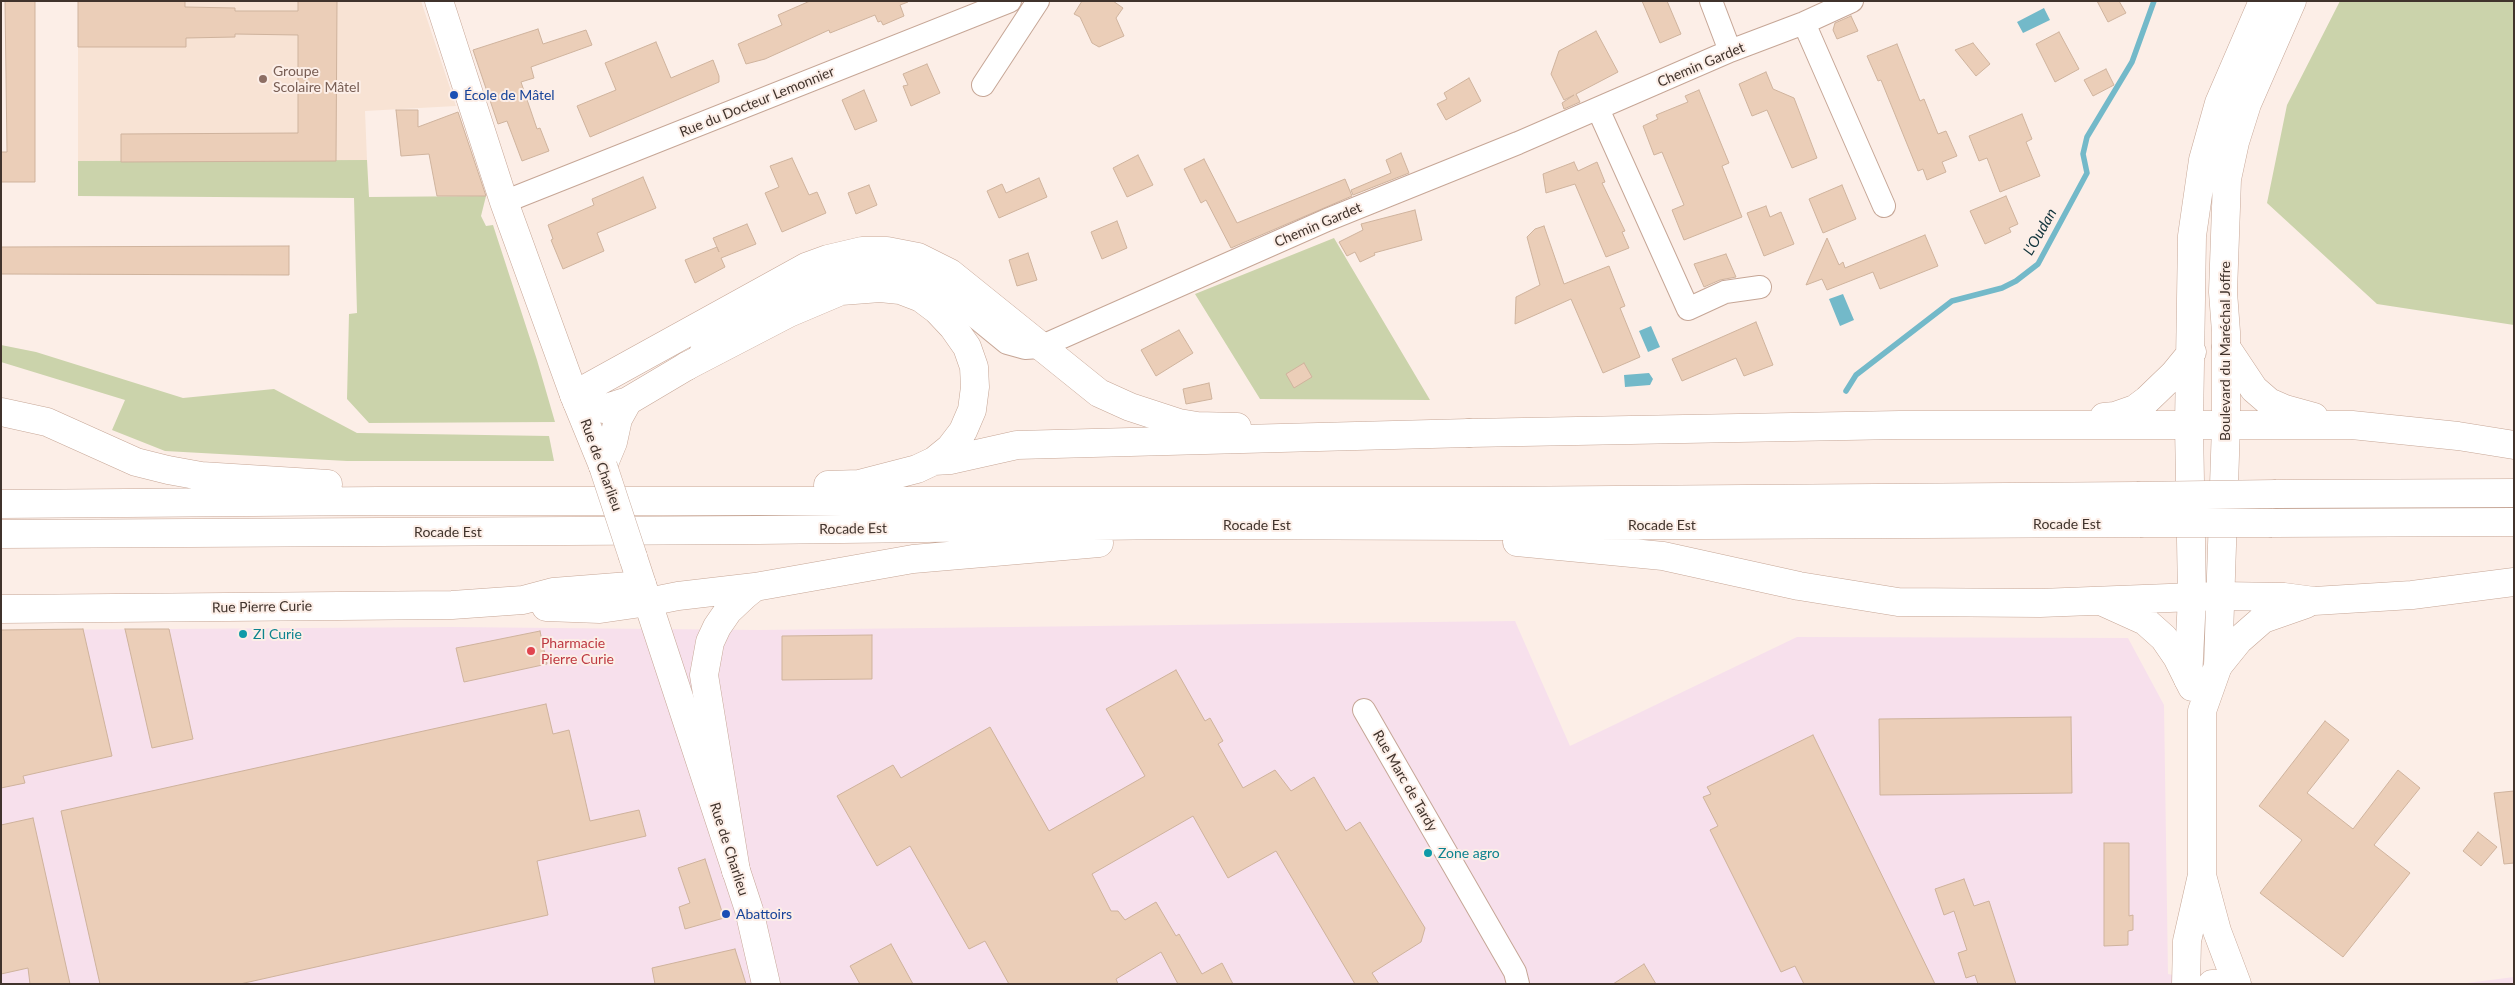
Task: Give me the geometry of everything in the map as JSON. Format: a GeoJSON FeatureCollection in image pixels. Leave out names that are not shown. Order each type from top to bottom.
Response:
{"type":"FeatureCollection","features":[{"type":"Feature","properties":{"kind":"main road","name":"Rue de Charlieu"},"geometry":{"type":"LineString","coordinates":[[440,1],[504,202],[603,466],[755,931],[766,984]]}},
{"type":"Feature","properties":{"kind":"main road","name":"Boulevard du Maréchal Joffre"},"geometry":{"type":"LineString","coordinates":[[2202,711],[2188,679],[2192,596],[2189,425],[2192,352],[2192,236],[2203,160],[2219,103],[2263,1]]}},
{"type":"Feature","properties":{"kind":"main road","name":"Boulevard du Maréchal Joffre"},"geometry":{"type":"LineString","coordinates":[[2186,984],[2187,941],[2202,875],[2202,711],[2218,666],[2226,425],[2226,347],[2223,292],[2227,179],[2235,142],[2247,104],[2260,70],[2292,1]]}},
{"type":"Feature","properties":{"kind":"main road"},"geometry":{"type":"LineString","coordinates":[[576,398],[806,267],[828,259],[862,251],[887,251],[918,257],[950,273],[1099,393],[1130,407],[1179,423],[1197,426],[1469,433]]}},
{"type":"Feature","properties":{"kind":"main road"},"geometry":{"type":"LineString","coordinates":[[576,398],[603,408],[628,401],[687,366],[789,313],[841,291],[880,288],[900,290],[921,298],[953,327],[966,347],[974,367],[975,387],[972,410],[966,424],[950,448],[934,461],[887,479],[859,484],[760,487],[727,501]]}},
{"type":"Feature","properties":{"kind":"main road"},"geometry":{"type":"LineString","coordinates":[[2226,347],[2254,389],[2269,402],[2298,414],[2352,425],[2458,436],[2514,445]]}},
{"type":"Feature","properties":{"kind":"main road"},"geometry":{"type":"LineString","coordinates":[[1970,425],[2115,416],[2135,409],[2147,400],[2174,374],[2192,352]]}},
{"type":"Feature","properties":{"kind":"main road"},"geometry":{"type":"LineString","coordinates":[[603,466],[614,442],[618,419],[628,401]]}},
{"type":"Feature","properties":{"kind":"main road"},"geometry":{"type":"LineString","coordinates":[[1,412],[47,422],[136,462],[168,470],[201,476],[335,485],[379,501]]}},
{"type":"Feature","properties":{"kind":"main road"},"geometry":{"type":"LineString","coordinates":[[934,461],[950,460],[1017,445],[1469,433],[1970,425],[2352,425]]}},
{"type":"Feature","properties":{"kind":"main road","name":"Rocade Est"},"geometry":{"type":"LineString","coordinates":[[1560,524],[2137,496],[2514,493]]}},
{"type":"Feature","properties":{"kind":"main road","name":"Rocade Est"},"geometry":{"type":"LineString","coordinates":[[1,504],[727,501],[1560,524],[2514,522]]}},
{"type":"Feature","properties":{"kind":"main road"},"geometry":{"type":"LineString","coordinates":[[1487,522],[1560,524],[1663,556],[1799,586],[1898,602],[1964,604],[2192,596],[2284,598],[2314,601],[2412,595],[2514,582]]}},
{"type":"Feature","properties":{"kind":"main road","name":"Rocade Est"},"geometry":{"type":"LineString","coordinates":[[1,534],[748,530],[1176,524],[1422,526],[1487,522]]}},
{"type":"Feature","properties":{"kind":"main road","name":"Rue Pierre Curie"},"geometry":{"type":"LineString","coordinates":[[1,609],[452,605],[523,600],[550,609],[600,609],[645,594],[678,596],[755,587],[913,559],[1151,540],[1176,524]]}},
{"type":"Feature","properties":{"kind":"main road"},"geometry":{"type":"LineString","coordinates":[[736,871],[704,674],[710,642],[717,627],[728,611],[755,587]]}},
{"type":"Feature","properties":{"kind":"main road"},"geometry":{"type":"LineString","coordinates":[[2100,600],[2145,622],[2164,638],[2188,679]]}},
{"type":"Feature","properties":{"kind":"main road"},"geometry":{"type":"LineString","coordinates":[[2218,666],[2239,640],[2263,619],[2314,601]]}},
{"type":"Feature","properties":{"kind":"main road","name":"Boulevard du Maréchal Joffre"},"geometry":{"type":"LineString","coordinates":[[2202,875],[2217,931],[2237,984]]}},
{"type":"Feature","properties":{"kind":"main road","name":"Rue de Charlieu"},"geometry":{"type":"LineString","coordinates":[[755,931],[780,984]]}},
{"type":"Feature","properties":{"kind":"main road"},"geometry":{"type":"LineString","coordinates":[[2212,984],[2226,984]]}},
{"type":"Feature","properties":{"kind":"street","name":"Rue du Docteur Lemonnier"},"geometry":{"type":"LineString","coordinates":[[504,202],[1010,1]]}},
{"type":"Feature","properties":{"kind":"street"},"geometry":{"type":"LineString","coordinates":[[983,86],[1038,1]]}},
{"type":"Feature","properties":{"kind":"street"},"geometry":{"type":"LineString","coordinates":[[1711,1],[1730,51]]}},
{"type":"Feature","properties":{"kind":"street","name":"Chemin Gardet"},"geometry":{"type":"LineString","coordinates":[[1040,347],[1327,220],[1598,109],[1730,51],[1804,23],[1852,1]]}},
{"type":"Feature","properties":{"kind":"street"},"geometry":{"type":"LineString","coordinates":[[1804,23],[1884,206]]}},
{"type":"Feature","properties":{"kind":"street"},"geometry":{"type":"LineString","coordinates":[[1598,109],[1688,309],[1725,292],[1760,287]]}},
{"type":"Feature","properties":{"kind":"street"},"geometry":{"type":"LineString","coordinates":[[687,366],[715,337],[745,317],[812,279],[842,270],[868,266],[898,269],[930,280],[1007,343],[1025,348],[1040,347]]}},
{"type":"Feature","properties":{"kind":"street","name":"Rue Marc de Tardy"},"geometry":{"type":"LineString","coordinates":[[1364,710],[1514,972],[1518,984]]}},
{"type":"Feature","properties":{"kind":"shaded area","name":"Groupe Scolaire Mâtel"},"geometry":{"type":"Polygon","coordinates":[[[78,1],[421,1],[456,106],[365,111],[367,160],[78,161],[78,1]]]}},
{"type":"Feature","properties":{"kind":"shaded area"},"geometry":{"type":"Polygon","coordinates":[[[1515,621],[1570,746],[1797,637],[2128,638],[2164,705],[2168,974],[2219,984],[1,984],[1,632],[20,630],[451,627],[759,630],[1515,621]]]}},
{"type":"Feature","properties":{"kind":"shaded area"},"geometry":{"type":"Polygon","coordinates":[[[2514,977],[2514,984],[2459,984],[2514,977]]]}},
{"type":"Feature","properties":{"kind":"green space"},"geometry":{"type":"Polygon","coordinates":[[[2340,1],[2514,1],[2514,325],[2377,304],[2267,203],[2287,105],[2340,1]]]}},
{"type":"Feature","properties":{"kind":"green space"},"geometry":{"type":"Polygon","coordinates":[[[367,160],[369,197],[486,196],[481,216],[486,226],[493,225],[555,422],[369,423],[347,399],[349,314],[357,313],[354,198],[78,196],[78,161],[367,160]]]}},
{"type":"Feature","properties":{"kind":"green space"},"geometry":{"type":"Polygon","coordinates":[[[1334,238],[1430,400],[1260,399],[1195,294],[1334,238]]]}},
{"type":"Feature","properties":{"kind":"green space"},"geometry":{"type":"Polygon","coordinates":[[[1,345],[36,352],[183,398],[274,389],[357,433],[549,436],[554,461],[347,461],[165,451],[112,430],[125,400],[1,362],[1,345]]]}},
{"type":"Feature","properties":{"kind":"water"},"geometry":{"type":"Polygon","coordinates":[[[2044,8],[2050,20],[2023,33],[2017,22],[2044,8]]]}},
{"type":"Feature","properties":{"kind":"water"},"geometry":{"type":"Polygon","coordinates":[[[1843,294],[1854,320],[1840,326],[1829,299],[1843,294]]]}},
{"type":"Feature","properties":{"kind":"water"},"geometry":{"type":"Polygon","coordinates":[[[1651,326],[1660,347],[1648,352],[1639,331],[1651,326]]]}},
{"type":"Feature","properties":{"kind":"water"},"geometry":{"type":"Polygon","coordinates":[[[1649,373],[1653,379],[1650,385],[1625,387],[1624,375],[1649,373]]]}},
{"type":"Feature","properties":{"kind":"building"},"geometry":{"type":"Polygon","coordinates":[[[5,1],[35,1],[35,182],[1,182],[1,152],[7,152],[5,1]]]}},
{"type":"Feature","properties":{"kind":"building"},"geometry":{"type":"Polygon","coordinates":[[[78,1],[185,1],[185,7],[235,8],[235,11],[298,11],[298,1],[337,1],[336,161],[121,162],[121,134],[298,133],[298,35],[235,34],[235,37],[186,38],[186,47],[78,47],[78,1]]]}},
{"type":"Feature","properties":{"kind":"building"},"geometry":{"type":"Polygon","coordinates":[[[810,1],[908,2],[900,5],[904,16],[883,25],[881,21],[878,22],[875,15],[830,33],[829,30],[765,59],[746,64],[738,44],[782,25],[778,15],[810,1]]]}},
{"type":"Feature","properties":{"kind":"building"},"geometry":{"type":"Polygon","coordinates":[[[1082,1],[1113,1],[1123,8],[1116,18],[1124,36],[1099,47],[1092,43],[1080,17],[1074,14],[1082,1]]]}},
{"type":"Feature","properties":{"kind":"building"},"geometry":{"type":"Polygon","coordinates":[[[1642,1],[1667,1],[1681,34],[1660,43],[1642,1]]]}},
{"type":"Feature","properties":{"kind":"building"},"geometry":{"type":"Polygon","coordinates":[[[2097,1],[2119,1],[2126,13],[2108,22],[2097,1]]]}},
{"type":"Feature","properties":{"kind":"building"},"geometry":{"type":"Polygon","coordinates":[[[1851,16],[1858,31],[1837,39],[1833,30],[1835,23],[1851,16]]]}},
{"type":"Feature","properties":{"kind":"building"},"geometry":{"type":"Polygon","coordinates":[[[538,29],[543,44],[586,30],[592,45],[531,67],[534,78],[521,82],[537,129],[540,128],[549,151],[522,161],[507,121],[498,124],[473,50],[538,29]]]}},
{"type":"Feature","properties":{"kind":"building"},"geometry":{"type":"Polygon","coordinates":[[[1596,31],[1618,72],[1576,94],[1580,102],[1564,109],[1562,103],[1574,95],[1564,100],[1551,74],[1559,51],[1596,31]]]}},
{"type":"Feature","properties":{"kind":"building"},"geometry":{"type":"Polygon","coordinates":[[[2059,32],[2079,69],[2055,82],[2036,44],[2059,32]]]}},
{"type":"Feature","properties":{"kind":"building"},"geometry":{"type":"Polygon","coordinates":[[[656,42],[671,78],[713,60],[719,76],[719,82],[590,137],[577,106],[616,90],[605,63],[656,42]]]}},
{"type":"Feature","properties":{"kind":"building"},"geometry":{"type":"Polygon","coordinates":[[[1973,43],[1990,64],[1976,76],[1955,50],[1973,43]]]}},
{"type":"Feature","properties":{"kind":"building"},"geometry":{"type":"Polygon","coordinates":[[[1897,44],[1920,101],[1924,99],[1938,134],[1946,131],[1957,156],[1942,162],[1946,172],[1927,180],[1923,169],[1918,171],[1881,80],[1878,81],[1867,56],[1897,44]]]}},
{"type":"Feature","properties":{"kind":"building"},"geometry":{"type":"Polygon","coordinates":[[[927,64],[940,93],[911,106],[903,86],[908,85],[903,74],[927,64]]]}},
{"type":"Feature","properties":{"kind":"building"},"geometry":{"type":"Polygon","coordinates":[[[2106,69],[2114,85],[2093,96],[2084,80],[2106,69]]]}},
{"type":"Feature","properties":{"kind":"building"},"geometry":{"type":"Polygon","coordinates":[[[1766,72],[1773,89],[1794,98],[1817,158],[1792,168],[1767,110],[1752,116],[1739,84],[1766,72]]]}},
{"type":"Feature","properties":{"kind":"building"},"geometry":{"type":"Polygon","coordinates":[[[1469,78],[1481,101],[1446,120],[1437,104],[1447,99],[1444,93],[1469,78]]]}},
{"type":"Feature","properties":{"kind":"building"},"geometry":{"type":"Polygon","coordinates":[[[864,90],[877,121],[855,130],[842,100],[864,90]]]}},
{"type":"Feature","properties":{"kind":"building"},"geometry":{"type":"Polygon","coordinates":[[[1699,90],[1729,163],[1722,166],[1742,217],[1684,240],[1672,210],[1684,205],[1662,152],[1654,155],[1643,126],[1658,119],[1656,115],[1688,102],[1685,96],[1699,90]]]}},
{"type":"Feature","properties":{"kind":"building"},"geometry":{"type":"Polygon","coordinates":[[[396,110],[418,110],[418,127],[458,112],[486,196],[437,196],[429,154],[401,156],[396,110]]]}},
{"type":"Feature","properties":{"kind":"building"},"geometry":{"type":"Polygon","coordinates":[[[2022,114],[2032,139],[2026,142],[2040,176],[2000,192],[1987,158],[1979,161],[1969,136],[2022,114]]]}},
{"type":"Feature","properties":{"kind":"building"},"geometry":{"type":"Polygon","coordinates":[[[1401,153],[1409,173],[1353,195],[1351,190],[1391,173],[1386,160],[1401,153]]]}},
{"type":"Feature","properties":{"kind":"building"},"geometry":{"type":"Polygon","coordinates":[[[1138,155],[1153,185],[1127,197],[1113,168],[1138,155]]]}},
{"type":"Feature","properties":{"kind":"building"},"geometry":{"type":"Polygon","coordinates":[[[792,158],[809,195],[817,192],[826,213],[782,232],[765,193],[779,187],[770,166],[792,158]]]}},
{"type":"Feature","properties":{"kind":"building"},"geometry":{"type":"Polygon","coordinates":[[[1204,159],[1237,223],[1345,179],[1352,196],[1231,248],[1206,200],[1201,203],[1184,169],[1204,159]]]}},
{"type":"Feature","properties":{"kind":"building"},"geometry":{"type":"Polygon","coordinates":[[[1574,162],[1578,171],[1597,162],[1605,182],[1602,183],[1625,231],[1622,232],[1629,248],[1606,257],[1575,184],[1546,193],[1543,174],[1574,162]]]}},
{"type":"Feature","properties":{"kind":"building"},"geometry":{"type":"Polygon","coordinates":[[[643,177],[656,208],[597,233],[604,251],[563,269],[551,240],[553,239],[548,225],[594,205],[592,199],[643,177]]]}},
{"type":"Feature","properties":{"kind":"building"},"geometry":{"type":"Polygon","coordinates":[[[1039,178],[1047,197],[999,218],[987,191],[1002,184],[1006,193],[1039,178]]]}},
{"type":"Feature","properties":{"kind":"building"},"geometry":{"type":"Polygon","coordinates":[[[869,185],[877,205],[856,214],[848,193],[869,185]]]}},
{"type":"Feature","properties":{"kind":"building"},"geometry":{"type":"Polygon","coordinates":[[[1842,185],[1856,219],[1823,233],[1809,199],[1842,185]]]}},
{"type":"Feature","properties":{"kind":"building"},"geometry":{"type":"Polygon","coordinates":[[[2006,196],[2018,224],[2009,228],[2011,232],[1985,244],[1970,211],[2006,196]]]}},
{"type":"Feature","properties":{"kind":"building"},"geometry":{"type":"Polygon","coordinates":[[[1766,206],[1770,217],[1781,212],[1794,244],[1764,256],[1747,213],[1766,206]]]}},
{"type":"Feature","properties":{"kind":"building"},"geometry":{"type":"Polygon","coordinates":[[[1415,210],[1422,240],[1374,253],[1375,255],[1360,262],[1355,252],[1347,256],[1339,242],[1363,230],[1361,224],[1415,210]]]}},
{"type":"Feature","properties":{"kind":"building"},"geometry":{"type":"Polygon","coordinates":[[[1117,221],[1127,248],[1102,259],[1091,232],[1117,221]]]}},
{"type":"Feature","properties":{"kind":"building"},"geometry":{"type":"Polygon","coordinates":[[[747,224],[756,244],[721,258],[725,267],[695,283],[685,260],[717,247],[713,238],[747,224]]]}},
{"type":"Feature","properties":{"kind":"building"},"geometry":{"type":"Polygon","coordinates":[[[1544,226],[1564,284],[1609,266],[1625,306],[1620,308],[1640,357],[1603,373],[1571,299],[1515,324],[1516,297],[1540,285],[1527,237],[1535,229],[1544,226]]]}},
{"type":"Feature","properties":{"kind":"building"},"geometry":{"type":"Polygon","coordinates":[[[1925,235],[1938,266],[1880,289],[1873,272],[1827,290],[1822,279],[1806,285],[1827,238],[1839,265],[1843,262],[1845,268],[1925,235]]]}},
{"type":"Feature","properties":{"kind":"building"},"geometry":{"type":"Polygon","coordinates":[[[289,246],[289,275],[1,274],[1,247],[289,246]]]}},
{"type":"Feature","properties":{"kind":"building"},"geometry":{"type":"Polygon","coordinates":[[[1028,253],[1037,280],[1017,286],[1009,260],[1028,253]]]}},
{"type":"Feature","properties":{"kind":"building"},"geometry":{"type":"Polygon","coordinates":[[[1726,254],[1736,277],[1720,280],[1704,287],[1694,264],[1726,254]]]}},
{"type":"Feature","properties":{"kind":"building"},"geometry":{"type":"Polygon","coordinates":[[[1756,322],[1773,365],[1744,376],[1736,358],[1682,381],[1672,359],[1756,322]]]}},
{"type":"Feature","properties":{"kind":"building"},"geometry":{"type":"Polygon","coordinates":[[[1179,330],[1193,353],[1156,376],[1141,350],[1179,330]]]}},
{"type":"Feature","properties":{"kind":"building"},"geometry":{"type":"Polygon","coordinates":[[[1304,363],[1312,377],[1294,388],[1286,374],[1304,363]]]}},
{"type":"Feature","properties":{"kind":"building"},"geometry":{"type":"Polygon","coordinates":[[[1209,383],[1212,399],[1186,404],[1183,389],[1209,383]]]}},
{"type":"Feature","properties":{"kind":"building"},"geometry":{"type":"Polygon","coordinates":[[[83,629],[112,756],[23,776],[25,783],[1,788],[1,630],[83,629]]]}},
{"type":"Feature","properties":{"kind":"building"},"geometry":{"type":"Polygon","coordinates":[[[125,629],[169,629],[193,739],[152,748],[125,629]]]}},
{"type":"Feature","properties":{"kind":"building"},"geometry":{"type":"Polygon","coordinates":[[[540,631],[547,664],[464,682],[456,648],[540,631]]]}},
{"type":"Feature","properties":{"kind":"building"},"geometry":{"type":"Polygon","coordinates":[[[872,635],[872,679],[782,680],[782,636],[872,635]]]}},
{"type":"Feature","properties":{"kind":"building"},"geometry":{"type":"Polygon","coordinates":[[[1176,670],[1205,721],[1210,718],[1223,741],[1218,744],[1243,788],[1275,770],[1291,791],[1314,777],[1346,831],[1360,822],[1425,928],[1421,942],[1372,973],[1379,984],[1355,984],[1276,851],[1228,878],[1193,816],[1092,874],[1111,911],[1118,911],[1125,920],[1156,902],[1176,936],[1179,934],[1202,974],[1222,963],[1233,984],[1178,984],[1161,952],[1116,979],[1118,984],[1009,984],[985,941],[969,949],[910,846],[877,866],[837,796],[893,765],[901,778],[990,727],[1049,831],[1145,776],[1106,709],[1176,670]]]}},
{"type":"Feature","properties":{"kind":"building"},"geometry":{"type":"Polygon","coordinates":[[[546,704],[553,734],[569,730],[590,821],[639,810],[646,836],[537,861],[548,915],[240,984],[100,984],[61,811],[546,704]]]}},
{"type":"Feature","properties":{"kind":"building"},"geometry":{"type":"Polygon","coordinates":[[[2071,717],[2072,793],[1880,795],[1879,719],[2071,717]]]}},
{"type":"Feature","properties":{"kind":"building"},"geometry":{"type":"Polygon","coordinates":[[[2325,721],[2349,740],[2307,793],[2353,829],[2398,770],[2420,788],[2374,845],[2410,873],[2343,957],[2260,893],[2302,840],[2259,806],[2325,721]]]}},
{"type":"Feature","properties":{"kind":"building"},"geometry":{"type":"Polygon","coordinates":[[[1813,735],[1935,984],[1804,984],[1795,966],[1781,972],[1710,830],[1718,826],[1703,797],[1711,794],[1707,787],[1813,735]]]}},
{"type":"Feature","properties":{"kind":"building"},"geometry":{"type":"Polygon","coordinates":[[[2514,791],[2514,863],[2504,864],[2494,793],[2514,791]]]}},
{"type":"Feature","properties":{"kind":"building"},"geometry":{"type":"Polygon","coordinates":[[[33,818],[70,984],[30,984],[28,968],[1,974],[1,825],[33,818]]]}},
{"type":"Feature","properties":{"kind":"building"},"geometry":{"type":"Polygon","coordinates":[[[2478,832],[2497,847],[2481,866],[2463,851],[2478,832]]]}},
{"type":"Feature","properties":{"kind":"building"},"geometry":{"type":"Polygon","coordinates":[[[2104,843],[2129,843],[2129,916],[2133,915],[2133,930],[2128,931],[2128,945],[2104,946],[2104,843]]]}},
{"type":"Feature","properties":{"kind":"building"},"geometry":{"type":"Polygon","coordinates":[[[705,859],[724,918],[685,929],[679,907],[690,903],[678,868],[705,859]]]}},
{"type":"Feature","properties":{"kind":"building"},"geometry":{"type":"Polygon","coordinates":[[[1964,879],[1974,906],[1989,901],[2016,984],[1978,984],[1975,975],[1966,978],[1958,953],[1967,950],[1954,911],[1944,915],[1935,889],[1964,879]]]}},
{"type":"Feature","properties":{"kind":"building"},"geometry":{"type":"Polygon","coordinates":[[[891,944],[913,984],[860,984],[850,966],[891,944]]]}},
{"type":"Feature","properties":{"kind":"building"},"geometry":{"type":"Polygon","coordinates":[[[735,949],[746,984],[655,984],[652,968],[735,949]]]}},
{"type":"Feature","properties":{"kind":"building"},"geometry":{"type":"Polygon","coordinates":[[[1644,964],[1656,984],[1613,984],[1644,964]]]}},
{"type":"Feature","properties":{"kind":"waterway","name":"L'Oudan"},"geometry":{"type":"LineString","coordinates":[[1846,391],[1856,375],[1952,301],[2002,288],[2016,281],[2038,264],[2087,173],[2083,154],[2087,137],[2132,62],[2154,1]]}},
{"type":"Feature","properties":{"kind":"place","name":"Groupe Scolaire Mâtel"},"geometry":{"type":"Point","coordinates":[263,79]}},
{"type":"Feature","properties":{"kind":"place","name":"École de Mâtel"},"geometry":{"type":"Point","coordinates":[454,95]}},
{"type":"Feature","properties":{"kind":"place","name":"ZI Curie"},"geometry":{"type":"Point","coordinates":[243,634]}},
{"type":"Feature","properties":{"kind":"place","name":"Pharmacie Pierre Curie"},"geometry":{"type":"Point","coordinates":[531,651]}},
{"type":"Feature","properties":{"kind":"place","name":"Zone agro"},"geometry":{"type":"Point","coordinates":[1428,853]}},
{"type":"Feature","properties":{"kind":"place","name":"Abattoirs"},"geometry":{"type":"Point","coordinates":[726,914]}}]}
